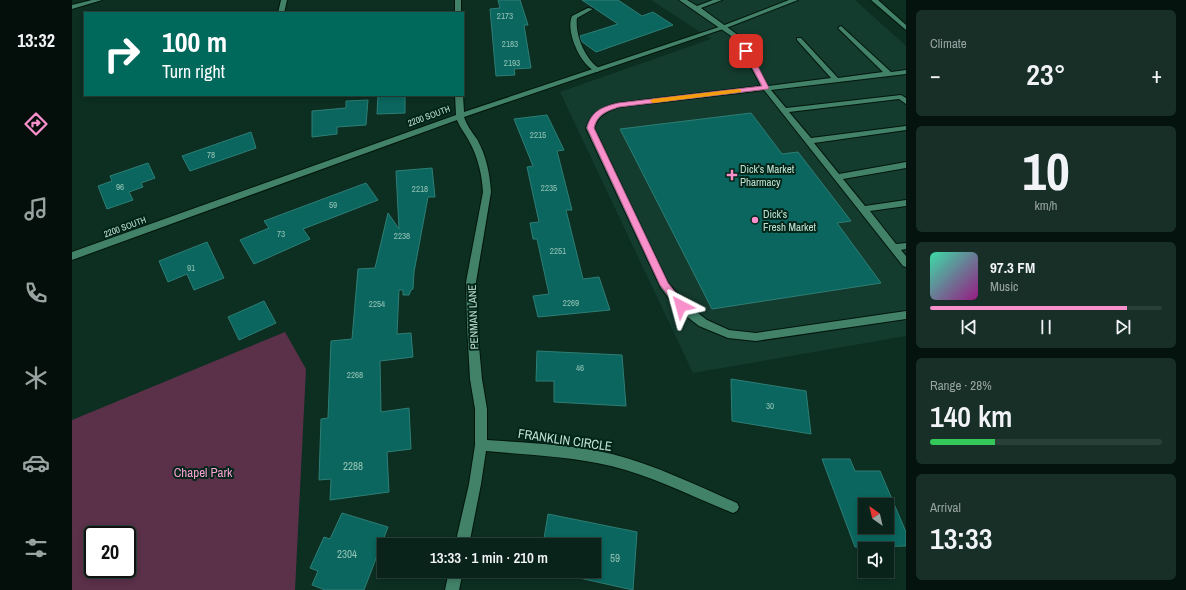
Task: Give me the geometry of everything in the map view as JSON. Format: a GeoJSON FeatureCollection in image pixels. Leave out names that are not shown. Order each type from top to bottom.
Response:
{"type":"FeatureCollection","features":[{"type":"Feature","properties":{"kind":"street"},"geometry":{"type":"LineString","coordinates":[[72,7],[99,0]]}},
{"type":"Feature","properties":{"kind":"street"},"geometry":{"type":"LineString","coordinates":[[281,12],[284,0]]}},
{"type":"Feature","properties":{"kind":"street"},"geometry":{"type":"LineString","coordinates":[[458,0],[458,12]]}},
{"type":"Feature","properties":{"kind":"street"},"geometry":{"type":"LineString","coordinates":[[682,0],[740,39],[766,88],[906,263]]}},
{"type":"Feature","properties":{"kind":"street"},"geometry":{"type":"LineString","coordinates":[[696,8],[719,0]]}},
{"type":"Feature","properties":{"kind":"street","name":"2200 SOUTH"},"geometry":{"type":"LineString","coordinates":[[72,256],[460,116],[724,27],[795,0]]}},
{"type":"Feature","properties":{"kind":"street"},"geometry":{"type":"LineString","coordinates":[[874,0],[906,28]]}},
{"type":"Feature","properties":{"kind":"street"},"geometry":{"type":"LineString","coordinates":[[590,9],[574,17],[572,23],[578,43],[588,62],[597,70]]}},
{"type":"Feature","properties":{"kind":"street"},"geometry":{"type":"LineString","coordinates":[[841,28],[889,74]]}},
{"type":"Feature","properties":{"kind":"street"},"geometry":{"type":"LineString","coordinates":[[799,39],[836,80]]}},
{"type":"Feature","properties":{"kind":"street"},"geometry":{"type":"LineString","coordinates":[[906,72],[618,105],[602,111],[593,118],[590,128],[664,285],[681,306],[703,323],[728,334],[756,337],[906,315]]}},
{"type":"Feature","properties":{"kind":"street","name":"PENMAN LANE"},"geometry":{"type":"LineString","coordinates":[[459,96],[460,116],[464,128],[473,140],[480,156],[486,176],[487,192],[471,282],[472,325],[476,379],[481,409],[481,444],[475,484],[463,538]]}},
{"type":"Feature","properties":{"kind":"street"},"geometry":{"type":"LineString","coordinates":[[784,110],[901,97],[906,102]]}},
{"type":"Feature","properties":{"kind":"street"},"geometry":{"type":"LineString","coordinates":[[809,141],[906,128]]}},
{"type":"Feature","properties":{"kind":"street"},"geometry":{"type":"LineString","coordinates":[[838,177],[906,165]]}},
{"type":"Feature","properties":{"kind":"street"},"geometry":{"type":"LineString","coordinates":[[863,209],[906,203]]}},
{"type":"Feature","properties":{"kind":"street"},"geometry":{"type":"LineString","coordinates":[[894,248],[906,246]]}},
{"type":"Feature","properties":{"kind":"street","name":"FRANKLIN CIRCLE"},"geometry":{"type":"LineString","coordinates":[[481,444],[564,452],[610,460],[656,474],[733,507]]}},
{"type":"Feature","properties":{"kind":"street"},"geometry":{"type":"LineString","coordinates":[[452,590],[455,578]]}},
{"type":"Feature","properties":{"kind":"shaded area"},"geometry":{"type":"Polygon","coordinates":[[[651,0],[855,0],[906,46],[906,336],[693,373],[560,92],[711,39],[651,0]]]}},
{"type":"Feature","properties":{"kind":"green space","name":"Chapel Park"},"geometry":{"type":"Polygon","coordinates":[[[285,332],[306,369],[295,590],[72,590],[72,420],[285,332]]]}},
{"type":"Feature","properties":{"kind":"building"},"geometry":{"type":"Polygon","coordinates":[[[498,0],[520,0],[528,25],[524,25],[531,68],[514,69],[515,75],[496,76],[490,9],[500,8],[498,0]]]}},
{"type":"Feature","properties":{"kind":"building"},"geometry":{"type":"Polygon","coordinates":[[[582,0],[618,0],[642,16],[653,12],[673,25],[596,52],[581,41],[580,36],[618,24],[582,0]]]}},
{"type":"Feature","properties":{"kind":"building"},"geometry":{"type":"Polygon","coordinates":[[[378,96],[405,96],[405,113],[377,114],[378,96]]]}},
{"type":"Feature","properties":{"kind":"building"},"geometry":{"type":"Polygon","coordinates":[[[368,100],[366,125],[337,127],[337,134],[312,137],[312,111],[346,108],[346,101],[368,100]]]}},
{"type":"Feature","properties":{"kind":"building"},"geometry":{"type":"Polygon","coordinates":[[[751,113],[782,154],[798,152],[851,221],[837,223],[881,283],[712,309],[620,129],[751,113]]]}},
{"type":"Feature","properties":{"kind":"building"},"geometry":{"type":"Polygon","coordinates":[[[547,115],[564,150],[557,151],[572,210],[566,210],[583,279],[599,277],[610,310],[538,317],[533,296],[549,294],[537,239],[533,239],[530,223],[539,222],[527,167],[533,166],[514,119],[547,115]]]}},
{"type":"Feature","properties":{"kind":"building"},"geometry":{"type":"Polygon","coordinates":[[[251,132],[256,148],[190,171],[182,156],[251,132]]]}},
{"type":"Feature","properties":{"kind":"building"},"geometry":{"type":"Polygon","coordinates":[[[148,163],[155,178],[141,183],[143,187],[129,192],[133,200],[107,209],[98,186],[112,181],[110,176],[148,163]]]}},
{"type":"Feature","properties":{"kind":"building"},"geometry":{"type":"Polygon","coordinates":[[[432,168],[435,197],[428,197],[414,272],[413,289],[409,295],[403,295],[403,290],[399,290],[397,334],[411,333],[413,357],[380,361],[381,412],[409,408],[411,449],[387,452],[389,492],[330,500],[331,479],[319,480],[321,419],[328,418],[331,341],[352,339],[358,269],[375,268],[388,213],[399,229],[396,171],[432,168]]]}},
{"type":"Feature","properties":{"kind":"building"},"geometry":{"type":"Polygon","coordinates":[[[366,183],[378,200],[303,229],[310,239],[254,264],[240,240],[269,228],[264,221],[366,183]]]}},
{"type":"Feature","properties":{"kind":"building"},"geometry":{"type":"Polygon","coordinates":[[[207,242],[224,278],[194,290],[187,274],[168,282],[159,261],[207,242]]]}},
{"type":"Feature","properties":{"kind":"building"},"geometry":{"type":"Polygon","coordinates":[[[264,301],[276,323],[239,340],[228,317],[264,301]]]}},
{"type":"Feature","properties":{"kind":"building"},"geometry":{"type":"Polygon","coordinates":[[[537,351],[622,355],[626,406],[554,402],[554,381],[536,381],[537,351]]]}},
{"type":"Feature","properties":{"kind":"building"},"geometry":{"type":"Polygon","coordinates":[[[731,379],[806,391],[811,434],[732,421],[731,379]]]}},
{"type":"Feature","properties":{"kind":"building"},"geometry":{"type":"Polygon","coordinates":[[[822,459],[850,459],[855,471],[880,471],[892,498],[858,498],[858,534],[894,534],[894,504],[906,532],[906,546],[894,546],[894,542],[858,542],[858,547],[855,547],[822,459]]]}},
{"type":"Feature","properties":{"kind":"building"},"geometry":{"type":"Polygon","coordinates":[[[342,513],[388,527],[384,538],[377,538],[377,556],[364,590],[325,590],[312,585],[318,571],[310,568],[324,537],[330,539],[342,513]]]}},
{"type":"Feature","properties":{"kind":"building"},"geometry":{"type":"Polygon","coordinates":[[[548,514],[637,532],[633,590],[579,578],[601,578],[601,538],[544,538],[548,514]]]}},
{"type":"Feature","properties":{"kind":"slow traffic"},"geometry":{"type":"LineString","coordinates":[[653,101],[739,91]]}},
{"type":"Feature","properties":{"kind":"place","name":"Dick's Market Pharmacy"},"geometry":{"type":"Point","coordinates":[732,175]}},
{"type":"Feature","properties":{"kind":"place","name":"Dick's Fresh Market"},"geometry":{"type":"Point","coordinates":[755,220]}},
{"type":"Feature","properties":{"kind":"route"},"geometry":{"type":"LineString","coordinates":[[681,306],[664,285],[590,128],[593,118],[602,111],[618,105],[766,88],[746,51]]}}]}
